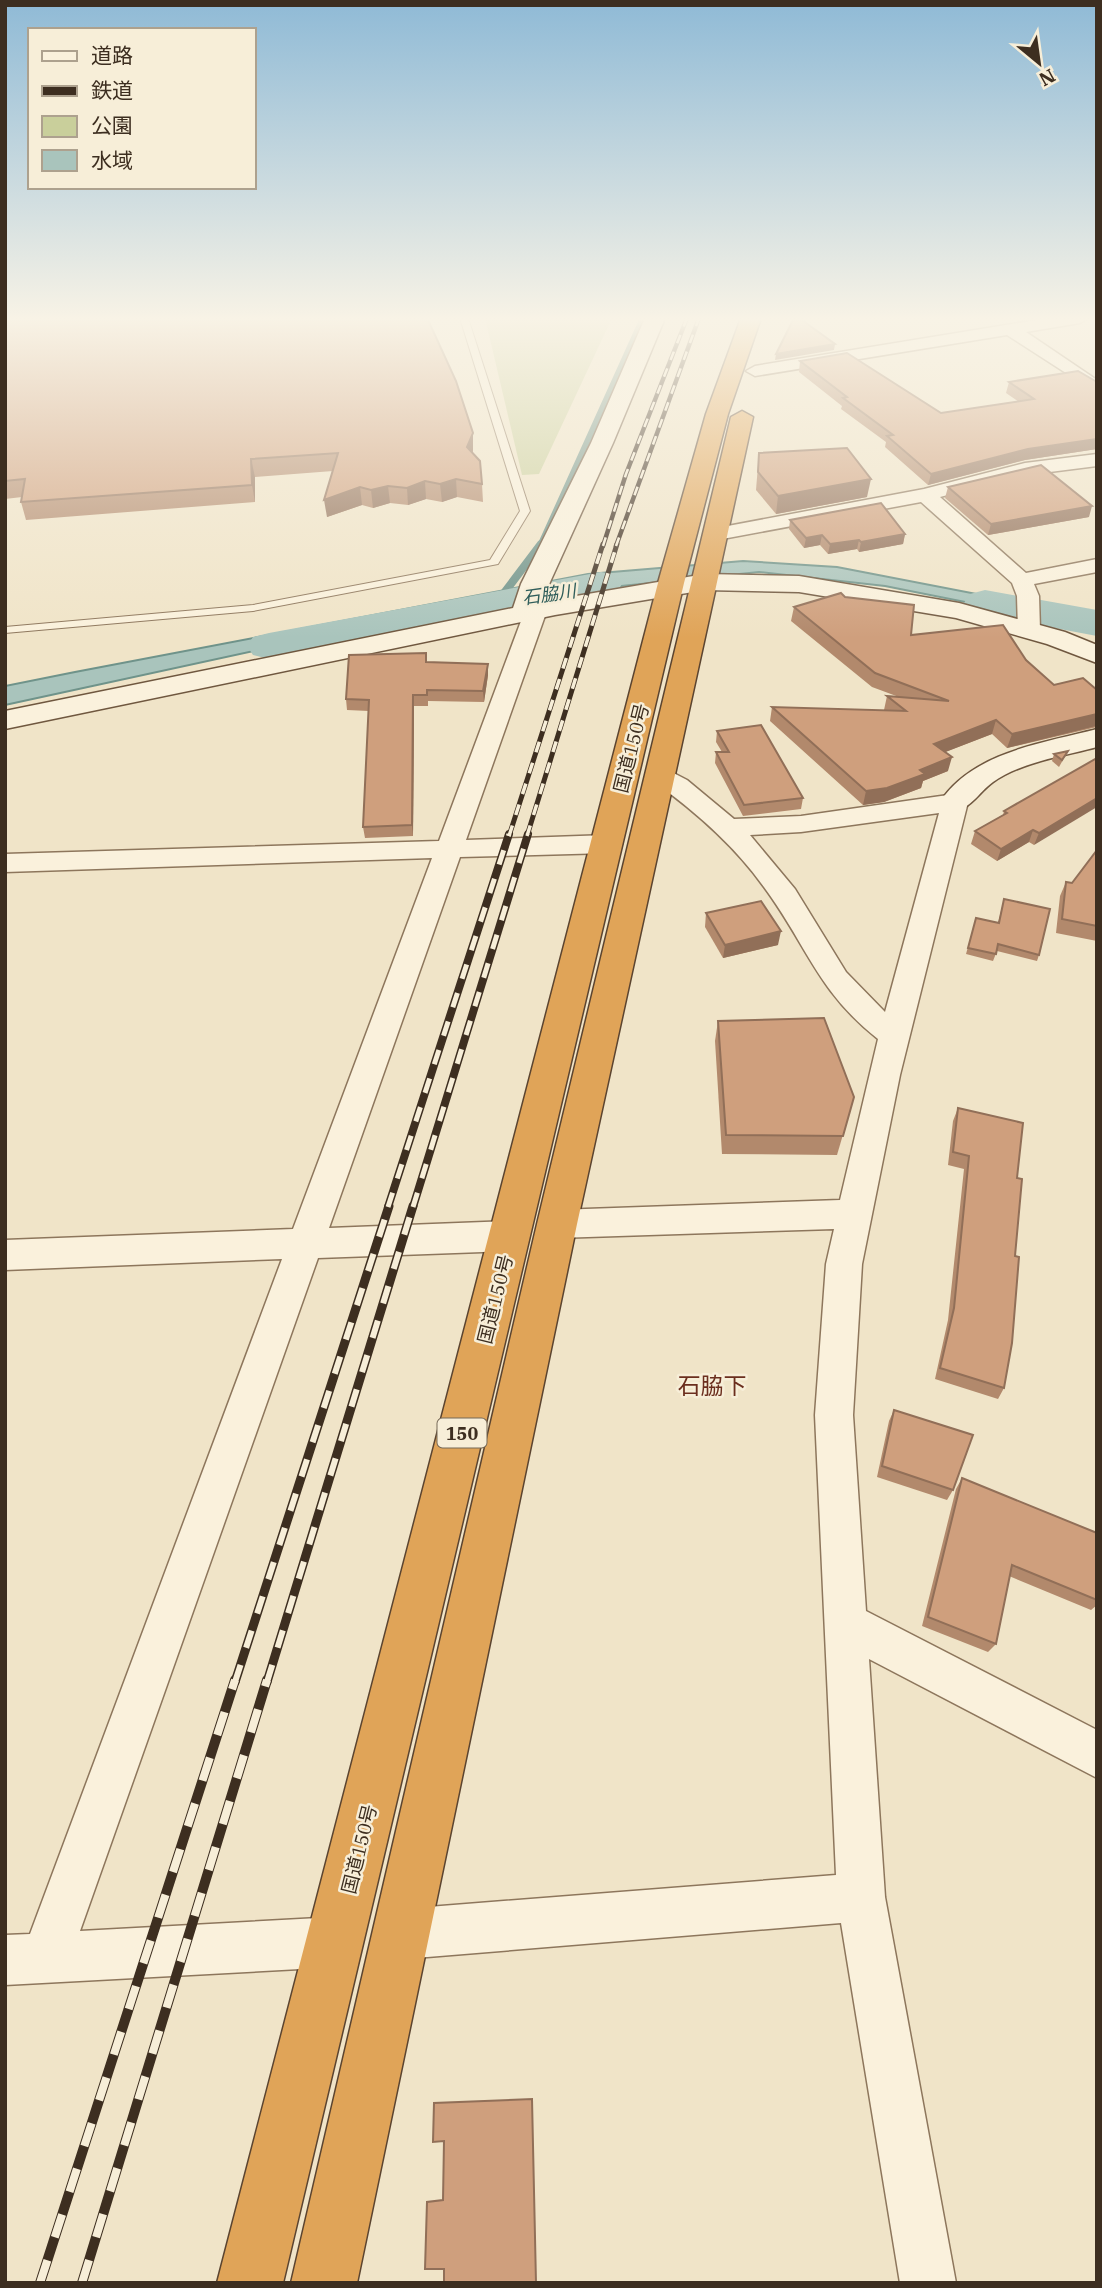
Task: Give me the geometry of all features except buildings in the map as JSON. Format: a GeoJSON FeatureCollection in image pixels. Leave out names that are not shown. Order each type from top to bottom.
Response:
{"type":"FeatureCollection","features":[{"type":"Feature","properties":{"kind":"highway","name":"国道150号"},"geometry":{"type":"LineString","coordinates":[[324,2283],[403,1934],[557,1224],[662,775],[690,576],[715,425]]}},
{"type":"Feature","properties":{"kind":"highway","name":"国道150号"},"geometry":{"type":"LineString","coordinates":[[250,2283],[337,1942],[608,844],[690,576],[717,534],[739,425]]}},
{"type":"Feature","properties":{"kind":"street"},"geometry":{"type":"LineString","coordinates":[[337,1942],[26,1959],[305,1243],[451,848],[529,614],[534,584],[611,425]]}},
{"type":"Feature","properties":{"kind":"street"},"geometry":{"type":"LineString","coordinates":[[717,534],[925,495],[1025,469],[1097,460]]}},
{"type":"Feature","properties":{"kind":"street"},"geometry":{"type":"LineString","coordinates":[[925,495],[1025,588],[1029,630]]}},
{"type":"Feature","properties":{"kind":"street"},"geometry":{"type":"LineString","coordinates":[[1025,588],[1097,565]]}},
{"type":"Feature","properties":{"kind":"street"},"geometry":{"type":"LineString","coordinates":[[5,720],[529,614],[690,576],[835,589],[959,611],[1029,630],[1097,655]]}},
{"type":"Feature","properties":{"kind":"street"},"geometry":{"type":"LineString","coordinates":[[928,2283],[861,1897],[834,1415],[844,1264],[894,1035],[955,802],[983,775],[1009,762],[1097,738]]}},
{"type":"Feature","properties":{"kind":"street"},"geometry":{"type":"LineString","coordinates":[[662,775],[693,796],[775,880],[838,982],[861,1009],[894,1035]]}},
{"type":"Feature","properties":{"kind":"street"},"geometry":{"type":"LineString","coordinates":[[726,828],[801,824],[955,802]]}},
{"type":"Feature","properties":{"kind":"street"},"geometry":{"type":"LineString","coordinates":[[5,863],[608,844]]}},
{"type":"Feature","properties":{"kind":"street"},"geometry":{"type":"LineString","coordinates":[[557,1224],[854,1214]]}},
{"type":"Feature","properties":{"kind":"street"},"geometry":{"type":"LineString","coordinates":[[5,1255],[510,1236]]}},
{"type":"Feature","properties":{"kind":"street"},"geometry":{"type":"LineString","coordinates":[[844,1622],[1097,1755]]}},
{"type":"Feature","properties":{"kind":"street"},"geometry":{"type":"LineString","coordinates":[[403,1934],[861,1897]]}},
{"type":"Feature","properties":{"kind":"lane"},"geometry":{"type":"LineString","coordinates":[[5,630],[253,608],[494,562],[525,511],[498,425]]}},
{"type":"Feature","properties":{"kind":"green space"},"geometry":{"type":"Polygon","coordinates":[[[510,425],[562,425],[539,474],[522,475],[510,425]]]}},
{"type":"Feature","properties":{"kind":"water"},"geometry":{"type":"Polygon","coordinates":[[[743,561],[837,567],[1059,610],[1075,624],[885,586],[759,572],[493,599],[5,705],[5,686],[75,672],[588,574],[743,561]]]}},
{"type":"Feature","properties":{"kind":"waterway"},"geometry":{"type":"LineString","coordinates":[[541,544],[595,425]]}},
{"type":"Feature","properties":{"kind":"waterway"},"geometry":{"type":"LineString","coordinates":[[498,601],[541,544]]}},
{"type":"Feature","properties":{"kind":"waterway","name":"石脇川"},"geometry":{"type":"LineString","coordinates":[[269,646],[601,584]]}},
{"type":"Feature","properties":{"kind":"waterway","name":"石脇川"},"geometry":{"type":"LineString","coordinates":[[985,603],[1097,623]]}},
{"type":"Feature","properties":{"kind":"railway"},"geometry":{"type":"LineString","coordinates":[[603,546],[645,425]]}},
{"type":"Feature","properties":{"kind":"railway"},"geometry":{"type":"LineString","coordinates":[[616,546],[660,425]]}},
{"type":"Feature","properties":{"kind":"railway"},"geometry":{"type":"LineString","coordinates":[[509,836],[603,544]]}},
{"type":"Feature","properties":{"kind":"railway"},"geometry":{"type":"LineString","coordinates":[[527,836],[617,544]]}},
{"type":"Feature","properties":{"kind":"railway"},"geometry":{"type":"LineString","coordinates":[[388,1207],[509,834]]}},
{"type":"Feature","properties":{"kind":"railway"},"geometry":{"type":"LineString","coordinates":[[413,1207],[528,834]]}},
{"type":"Feature","properties":{"kind":"railway"},"geometry":{"type":"LineString","coordinates":[[235,1682],[389,1206]]}},
{"type":"Feature","properties":{"kind":"railway"},"geometry":{"type":"LineString","coordinates":[[267,1682],[413,1206]]}},
{"type":"Feature","properties":{"kind":"railway"},"geometry":{"type":"LineString","coordinates":[[40,2283],[235,1680]]}},
{"type":"Feature","properties":{"kind":"railway"},"geometry":{"type":"LineString","coordinates":[[82,2283],[267,1680]]}},
{"type":"Feature","properties":{"kind":"district","name":"石脇下"},"geometry":{"type":"Point","coordinates":[712,1385]}}]}
